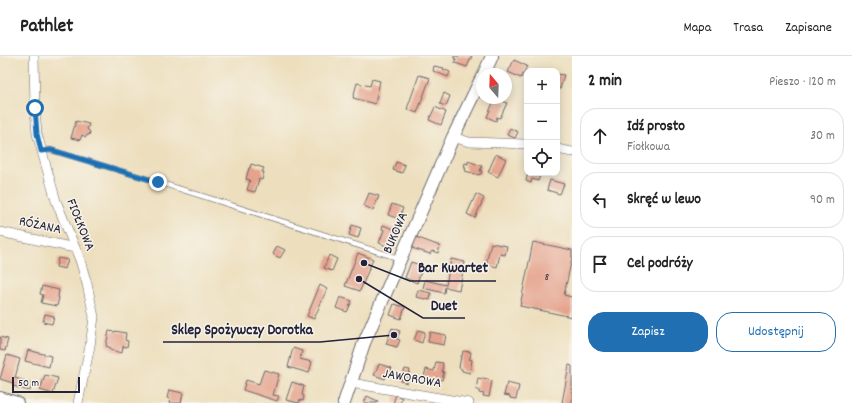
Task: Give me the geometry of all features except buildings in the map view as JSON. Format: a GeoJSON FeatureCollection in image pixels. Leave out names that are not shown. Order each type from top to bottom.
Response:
{"type":"FeatureCollection","features":[{"type":"Feature","properties":{"kind":"street","name":"FIOŁKOWA"},"geometry":{"type":"LineString","coordinates":[[34,56],[37,134],[56,201],[80,260],[94,317],[90,346],[78,403]]}},
{"type":"Feature","properties":{"kind":"street"},"geometry":{"type":"LineString","coordinates":[[487,68],[492,56]]}},
{"type":"Feature","properties":{"kind":"street","name":"BUKOWA"},"geometry":{"type":"LineString","coordinates":[[344,403],[364,343],[453,137],[476,89]]}},
{"type":"Feature","properties":{"kind":"street"},"geometry":{"type":"LineString","coordinates":[[453,137],[469,142],[524,144]]}},
{"type":"Feature","properties":{"kind":"street"},"geometry":{"type":"LineString","coordinates":[[560,150],[572,152]]}},
{"type":"Feature","properties":{"kind":"street","name":"RÓŻANA"},"geometry":{"type":"LineString","coordinates":[[0,232],[75,248]]}},
{"type":"Feature","properties":{"kind":"street","name":"JAWOROWA"},"geometry":{"type":"LineString","coordinates":[[351,383],[469,403]]}},
{"type":"Feature","properties":{"kind":"street"},"geometry":{"type":"LineString","coordinates":[[0,398],[17,403]]}},
{"type":"Feature","properties":{"kind":"lane"},"geometry":{"type":"LineString","coordinates":[[41,151],[51,150],[158,182],[401,259]]}},
{"type":"Feature","properties":{"kind":"place","name":"Bar Kwartet"},"geometry":{"type":"Point","coordinates":[364,263]}},
{"type":"Feature","properties":{"kind":"place","name":"Duet"},"geometry":{"type":"Point","coordinates":[359,279]}},
{"type":"Feature","properties":{"kind":"place","name":"Sklep Spożywczy Dorotka"},"geometry":{"type":"Point","coordinates":[394,335]}},
{"type":"Feature","properties":{"kind":"route"},"geometry":{"type":"LineString","coordinates":[[35,108],[37,134],[41,151],[51,150],[158,182]]}}]}
